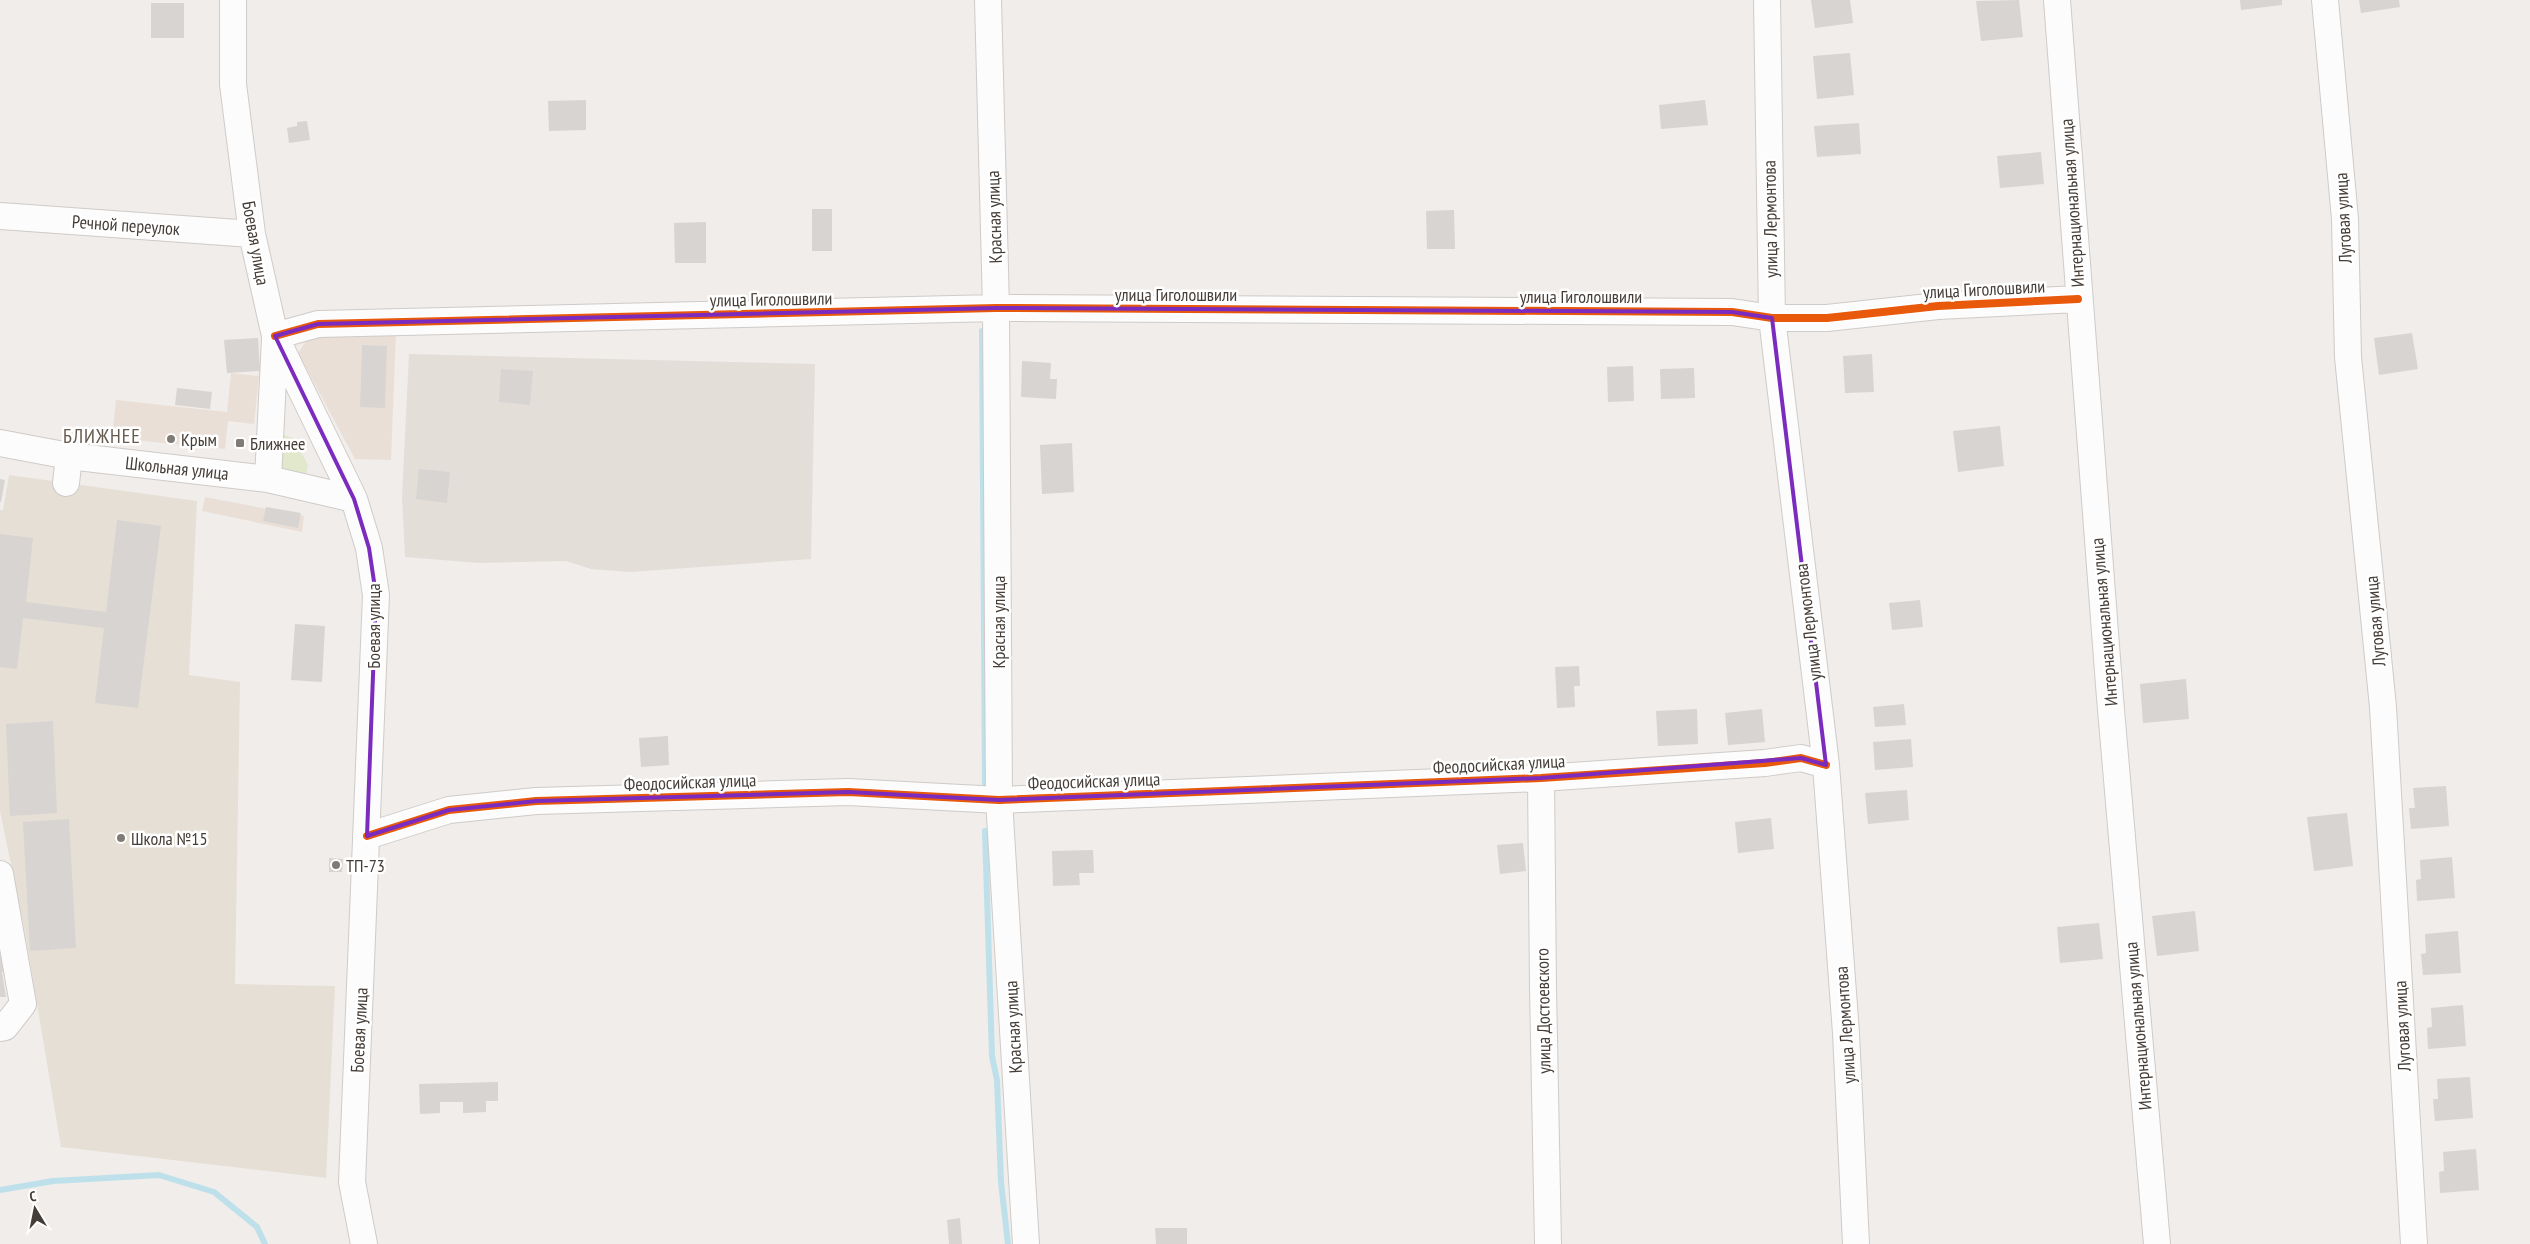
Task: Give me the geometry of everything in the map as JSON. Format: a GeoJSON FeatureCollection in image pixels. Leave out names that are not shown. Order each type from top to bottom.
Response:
{"type":"FeatureCollection","features":[{"type":"Feature","properties":{"kind":"street","name":"Боевая улица"},"geometry":{"type":"LineString","coordinates":[[233,0],[233,84],[252,234],[275,336],[354,499],[369,548],[376,595],[352,1182],[364,1244]]}},
{"type":"Feature","properties":{"kind":"street","name":"Красная улица"},"geometry":{"type":"LineString","coordinates":[[988,0],[996,308],[999,800],[1026,1244]]}},
{"type":"Feature","properties":{"kind":"street","name":"улица Лермонтова"},"geometry":{"type":"LineString","coordinates":[[1767,0],[1772,318],[1826,765],[1846,1033],[1856,1244]]}},
{"type":"Feature","properties":{"kind":"street","name":"Интернациональная улица"},"geometry":{"type":"LineString","coordinates":[[2057,0],[2110,708],[2158,1244]]}},
{"type":"Feature","properties":{"kind":"street","name":"Луговая улица"},"geometry":{"type":"LineString","coordinates":[[2325,0],[2345,219],[2348,357],[2383,707],[2414,1244]]}},
{"type":"Feature","properties":{"kind":"street","name":"Речной переулок"},"geometry":{"type":"LineString","coordinates":[[0,216],[252,234]]}},
{"type":"Feature","properties":{"kind":"street","name":"улица Гиголошвили"},"geometry":{"type":"LineString","coordinates":[[275,336],[318,324],[996,308],[1722,312],[1772,318],[1827,318],[1938,306],[2078,299]]}},
{"type":"Feature","properties":{"kind":"street"},"geometry":{"type":"LineString","coordinates":[[268,479],[275,336]]}},
{"type":"Feature","properties":{"kind":"street","name":"Школьная улица"},"geometry":{"type":"LineString","coordinates":[[0,444],[69,456],[268,479],[354,499]]}},
{"type":"Feature","properties":{"kind":"street"},"geometry":{"type":"LineString","coordinates":[[66,483],[69,456]]}},
{"type":"Feature","properties":{"kind":"street","name":"Феодосийская улица"},"geometry":{"type":"LineString","coordinates":[[367,836],[449,810],[536,801],[848,792],[999,800],[1541,778],[1765,763],[1801,758],[1826,765]]}},
{"type":"Feature","properties":{"kind":"street","name":"улица Достоевского"},"geometry":{"type":"LineString","coordinates":[[1541,778],[1542,988],[1548,1244]]}},
{"type":"Feature","properties":{"kind":"street"},"geometry":{"type":"LineString","coordinates":[[0,874],[22,1004],[5,1028],[0,1028]]}},
{"type":"Feature","properties":{"kind":"highlighted area"},"geometry":{"type":"Polygon","coordinates":[[[996,308],[1732,312],[1772,318],[1826,765],[1801,758],[1541,778],[999,800],[848,792],[536,801],[449,810],[367,836],[376,595],[369,548],[354,499],[275,336],[318,324],[996,308]]]}},
{"type":"Feature","properties":{"kind":"shaded area"},"geometry":{"type":"Polygon","coordinates":[[[396,331],[391,460],[355,459],[298,353],[309,337],[396,331]]]}},
{"type":"Feature","properties":{"kind":"shaded area"},"geometry":{"type":"Polygon","coordinates":[[[409,354],[815,364],[811,559],[630,572],[591,569],[566,561],[479,563],[405,557],[402,497],[409,354]]]}},
{"type":"Feature","properties":{"kind":"shaded area"},"geometry":{"type":"Polygon","coordinates":[[[231,373],[259,376],[254,424],[228,421],[225,449],[112,438],[116,400],[227,412],[231,373]]]}},
{"type":"Feature","properties":{"kind":"shaded area","name":"Школа №15"},"geometry":{"type":"Polygon","coordinates":[[[9,475],[197,501],[189,675],[240,682],[235,984],[335,986],[326,1178],[61,1147],[25,932],[0,811],[0,510],[3,510],[9,475]]]}},
{"type":"Feature","properties":{"kind":"shaded area"},"geometry":{"type":"Polygon","coordinates":[[[205,497],[304,516],[302,532],[202,511],[205,497]]]}},
{"type":"Feature","properties":{"kind":"green space"},"geometry":{"type":"Polygon","coordinates":[[[284,435],[293,438],[308,465],[306,475],[278,478],[276,441],[284,435]]]}},
{"type":"Feature","properties":{"kind":"building"},"geometry":{"type":"Polygon","coordinates":[[[1811,0],[1850,0],[1853,23],[1815,28],[1811,0]]]}},
{"type":"Feature","properties":{"kind":"building"},"geometry":{"type":"Polygon","coordinates":[[[2019,0],[2023,37],[1981,41],[1976,1],[2019,0]]]}},
{"type":"Feature","properties":{"kind":"building"},"geometry":{"type":"Polygon","coordinates":[[[2240,0],[2282,0],[2282,5],[2241,10],[2240,0]]]}},
{"type":"Feature","properties":{"kind":"building"},"geometry":{"type":"Polygon","coordinates":[[[2359,0],[2399,0],[2400,7],[2361,13],[2359,0]]]}},
{"type":"Feature","properties":{"kind":"building"},"geometry":{"type":"Polygon","coordinates":[[[151,3],[184,3],[184,38],[151,38],[151,3]]]}},
{"type":"Feature","properties":{"kind":"building"},"geometry":{"type":"Polygon","coordinates":[[[1850,53],[1854,95],[1817,99],[1813,56],[1850,53]]]}},
{"type":"Feature","properties":{"kind":"building"},"geometry":{"type":"Polygon","coordinates":[[[586,100],[586,130],[549,131],[548,101],[586,100]]]}},
{"type":"Feature","properties":{"kind":"building"},"geometry":{"type":"Polygon","coordinates":[[[1705,100],[1708,125],[1661,129],[1659,105],[1705,100]]]}},
{"type":"Feature","properties":{"kind":"building"},"geometry":{"type":"Polygon","coordinates":[[[307,121],[310,140],[289,143],[287,128],[297,126],[297,122],[307,121]]]}},
{"type":"Feature","properties":{"kind":"building"},"geometry":{"type":"Polygon","coordinates":[[[1859,123],[1861,154],[1817,157],[1814,126],[1859,123]]]}},
{"type":"Feature","properties":{"kind":"building"},"geometry":{"type":"Polygon","coordinates":[[[2041,152],[2044,184],[2000,188],[1997,156],[2041,152]]]}},
{"type":"Feature","properties":{"kind":"building"},"geometry":{"type":"Polygon","coordinates":[[[812,209],[832,209],[832,251],[812,251],[812,209]]]}},
{"type":"Feature","properties":{"kind":"building"},"geometry":{"type":"Polygon","coordinates":[[[1454,210],[1455,249],[1427,249],[1426,211],[1454,210]]]}},
{"type":"Feature","properties":{"kind":"building"},"geometry":{"type":"Polygon","coordinates":[[[706,222],[706,263],[675,263],[674,223],[706,222]]]}},
{"type":"Feature","properties":{"kind":"building"},"geometry":{"type":"Polygon","coordinates":[[[2412,333],[2418,369],[2379,375],[2374,338],[2412,333]]]}},
{"type":"Feature","properties":{"kind":"building"},"geometry":{"type":"Polygon","coordinates":[[[258,338],[260,371],[227,373],[224,340],[258,338]]]}},
{"type":"Feature","properties":{"kind":"building"},"geometry":{"type":"Polygon","coordinates":[[[362,345],[387,346],[385,408],[360,407],[362,345]]]}},
{"type":"Feature","properties":{"kind":"building"},"geometry":{"type":"Polygon","coordinates":[[[1872,354],[1874,392],[1845,393],[1843,356],[1872,354]]]}},
{"type":"Feature","properties":{"kind":"building"},"geometry":{"type":"Polygon","coordinates":[[[1022,361],[1051,363],[1050,379],[1057,379],[1056,399],[1021,397],[1022,361]]]}},
{"type":"Feature","properties":{"kind":"building"},"geometry":{"type":"Polygon","coordinates":[[[1633,366],[1634,401],[1608,402],[1607,367],[1633,366]]]}},
{"type":"Feature","properties":{"kind":"building"},"geometry":{"type":"Polygon","coordinates":[[[1694,368],[1695,398],[1661,399],[1660,369],[1694,368]]]}},
{"type":"Feature","properties":{"kind":"building"},"geometry":{"type":"Polygon","coordinates":[[[501,369],[533,371],[530,405],[499,402],[501,369]]]}},
{"type":"Feature","properties":{"kind":"building"},"geometry":{"type":"Polygon","coordinates":[[[177,388],[212,392],[210,409],[175,405],[177,388]]]}},
{"type":"Feature","properties":{"kind":"building"},"geometry":{"type":"Polygon","coordinates":[[[2000,426],[2004,466],[1958,472],[1953,431],[2000,426]]]}},
{"type":"Feature","properties":{"kind":"building"},"geometry":{"type":"Polygon","coordinates":[[[1072,443],[1074,492],[1042,494],[1040,445],[1072,443]]]}},
{"type":"Feature","properties":{"kind":"building"},"geometry":{"type":"Polygon","coordinates":[[[419,469],[450,472],[447,503],[416,499],[419,469]]]}},
{"type":"Feature","properties":{"kind":"building"},"geometry":{"type":"Polygon","coordinates":[[[0,479],[5,480],[1,502],[0,502],[0,479]]]}},
{"type":"Feature","properties":{"kind":"building"},"geometry":{"type":"Polygon","coordinates":[[[266,507],[301,513],[298,528],[263,521],[266,507]]]}},
{"type":"Feature","properties":{"kind":"building"},"geometry":{"type":"Polygon","coordinates":[[[117,520],[161,526],[138,708],[95,703],[104,628],[23,618],[17,669],[0,667],[0,534],[33,538],[26,602],[106,612],[117,520]]]}},
{"type":"Feature","properties":{"kind":"building"},"geometry":{"type":"Polygon","coordinates":[[[1920,600],[1923,627],[1892,630],[1889,603],[1920,600]]]}},
{"type":"Feature","properties":{"kind":"building"},"geometry":{"type":"Polygon","coordinates":[[[295,624],[325,626],[322,682],[291,680],[295,624]]]}},
{"type":"Feature","properties":{"kind":"building"},"geometry":{"type":"Polygon","coordinates":[[[1579,666],[1580,686],[1574,686],[1575,707],[1557,708],[1555,667],[1579,666]]]}},
{"type":"Feature","properties":{"kind":"building"},"geometry":{"type":"Polygon","coordinates":[[[2186,679],[2189,719],[2143,723],[2140,684],[2186,679]]]}},
{"type":"Feature","properties":{"kind":"building"},"geometry":{"type":"Polygon","coordinates":[[[1904,704],[1906,725],[1875,727],[1873,707],[1904,704]]]}},
{"type":"Feature","properties":{"kind":"building"},"geometry":{"type":"Polygon","coordinates":[[[1697,709],[1698,744],[1658,746],[1656,711],[1697,709]]]}},
{"type":"Feature","properties":{"kind":"building"},"geometry":{"type":"Polygon","coordinates":[[[1762,709],[1765,742],[1728,745],[1725,713],[1762,709]]]}},
{"type":"Feature","properties":{"kind":"building"},"geometry":{"type":"Polygon","coordinates":[[[53,721],[57,813],[10,816],[6,724],[53,721]]]}},
{"type":"Feature","properties":{"kind":"building"},"geometry":{"type":"Polygon","coordinates":[[[668,736],[669,765],[641,767],[639,738],[668,736]]]}},
{"type":"Feature","properties":{"kind":"building"},"geometry":{"type":"Polygon","coordinates":[[[1911,739],[1913,767],[1875,770],[1873,742],[1911,739]]]}},
{"type":"Feature","properties":{"kind":"building"},"geometry":{"type":"Polygon","coordinates":[[[2446,786],[2449,826],[2411,829],[2409,808],[2415,808],[2413,788],[2446,786]]]}},
{"type":"Feature","properties":{"kind":"building"},"geometry":{"type":"Polygon","coordinates":[[[1907,790],[1909,820],[1868,824],[1865,793],[1907,790]]]}},
{"type":"Feature","properties":{"kind":"building"},"geometry":{"type":"Polygon","coordinates":[[[2347,813],[2353,866],[2314,871],[2307,817],[2347,813]]]}},
{"type":"Feature","properties":{"kind":"building"},"geometry":{"type":"Polygon","coordinates":[[[1771,818],[1774,849],[1738,853],[1735,822],[1771,818]]]}},
{"type":"Feature","properties":{"kind":"building"},"geometry":{"type":"Polygon","coordinates":[[[69,819],[76,948],[30,951],[23,822],[69,819]]]}},
{"type":"Feature","properties":{"kind":"building"},"geometry":{"type":"Polygon","coordinates":[[[1523,843],[1526,871],[1500,874],[1497,845],[1523,843]]]}},
{"type":"Feature","properties":{"kind":"building"},"geometry":{"type":"Polygon","coordinates":[[[1093,850],[1094,873],[1079,873],[1080,885],[1053,886],[1052,851],[1093,850]]]}},
{"type":"Feature","properties":{"kind":"building"},"geometry":{"type":"Polygon","coordinates":[[[2452,857],[2455,898],[2417,901],[2416,880],[2421,879],[2420,860],[2452,857]]]}},
{"type":"Feature","properties":{"kind":"building","name":"ТП-73"},"geometry":{"type":"Polygon","coordinates":[[[329,858],[343,859],[342,872],[329,872],[329,858]]]}},
{"type":"Feature","properties":{"kind":"building"},"geometry":{"type":"Polygon","coordinates":[[[2195,911],[2199,951],[2157,956],[2152,916],[2195,911]]]}},
{"type":"Feature","properties":{"kind":"building"},"geometry":{"type":"Polygon","coordinates":[[[2099,923],[2103,959],[2060,963],[2057,927],[2099,923]]]}},
{"type":"Feature","properties":{"kind":"building"},"geometry":{"type":"Polygon","coordinates":[[[2458,931],[2461,973],[2423,975],[2421,954],[2426,953],[2425,934],[2458,931]]]}},
{"type":"Feature","properties":{"kind":"building"},"geometry":{"type":"Polygon","coordinates":[[[5,951],[8,971],[2,972],[6,997],[0,997],[0,952],[5,951]]]}},
{"type":"Feature","properties":{"kind":"building"},"geometry":{"type":"Polygon","coordinates":[[[2463,1005],[2466,1046],[2428,1049],[2427,1028],[2432,1027],[2431,1008],[2463,1005]]]}},
{"type":"Feature","properties":{"kind":"building"},"geometry":{"type":"Polygon","coordinates":[[[2470,1077],[2473,1118],[2435,1121],[2433,1099],[2438,1099],[2437,1079],[2470,1077]]]}},
{"type":"Feature","properties":{"kind":"building"},"geometry":{"type":"Polygon","coordinates":[[[498,1082],[498,1101],[486,1101],[486,1112],[463,1113],[463,1102],[440,1102],[440,1113],[420,1114],[419,1084],[498,1082]]]}},
{"type":"Feature","properties":{"kind":"building"},"geometry":{"type":"Polygon","coordinates":[[[2476,1149],[2479,1190],[2440,1193],[2439,1172],[2444,1171],[2443,1152],[2476,1149]]]}},
{"type":"Feature","properties":{"kind":"building"},"geometry":{"type":"Polygon","coordinates":[[[960,1218],[962,1244],[949,1244],[947,1220],[960,1218]]]}},
{"type":"Feature","properties":{"kind":"building"},"geometry":{"type":"Polygon","coordinates":[[[1155,1228],[1187,1228],[1187,1244],[1156,1244],[1155,1228]]]}},
{"type":"Feature","properties":{"kind":"waterway"},"geometry":{"type":"LineString","coordinates":[[982,331],[985,785]]}},
{"type":"Feature","properties":{"kind":"waterway"},"geometry":{"type":"LineString","coordinates":[[985,831],[992,1056],[997,1080],[1001,1182],[1008,1244]]}},
{"type":"Feature","properties":{"kind":"waterway"},"geometry":{"type":"LineString","coordinates":[[0,1190],[53,1181],[159,1175],[214,1192],[257,1227],[265,1244]]}},
{"type":"Feature","properties":{"kind":"cycle path"},"geometry":{"type":"LineString","coordinates":[[275,336],[318,324],[996,308],[1732,312],[1772,318],[1827,318],[1938,306],[2078,299]]}},
{"type":"Feature","properties":{"kind":"cycle path"},"geometry":{"type":"LineString","coordinates":[[367,836],[449,810],[536,801],[848,792],[999,800],[1541,778],[1765,763],[1801,758],[1826,765]]}},
{"type":"Feature","properties":{"kind":"place","name":"Крым"},"geometry":{"type":"Point","coordinates":[171,439]}},
{"type":"Feature","properties":{"kind":"place","name":"Ближнее"},"geometry":{"type":"Point","coordinates":[240,443]}},
{"type":"Feature","properties":{"kind":"place","name":"Школа №15"},"geometry":{"type":"Point","coordinates":[121,838]}},
{"type":"Feature","properties":{"kind":"place","name":"ТП-73"},"geometry":{"type":"Point","coordinates":[336,865]}},
{"type":"Feature","properties":{"kind":"district","name":"БЛИЖНЕЕ"},"geometry":{"type":"Point","coordinates":[102,436]}}]}
